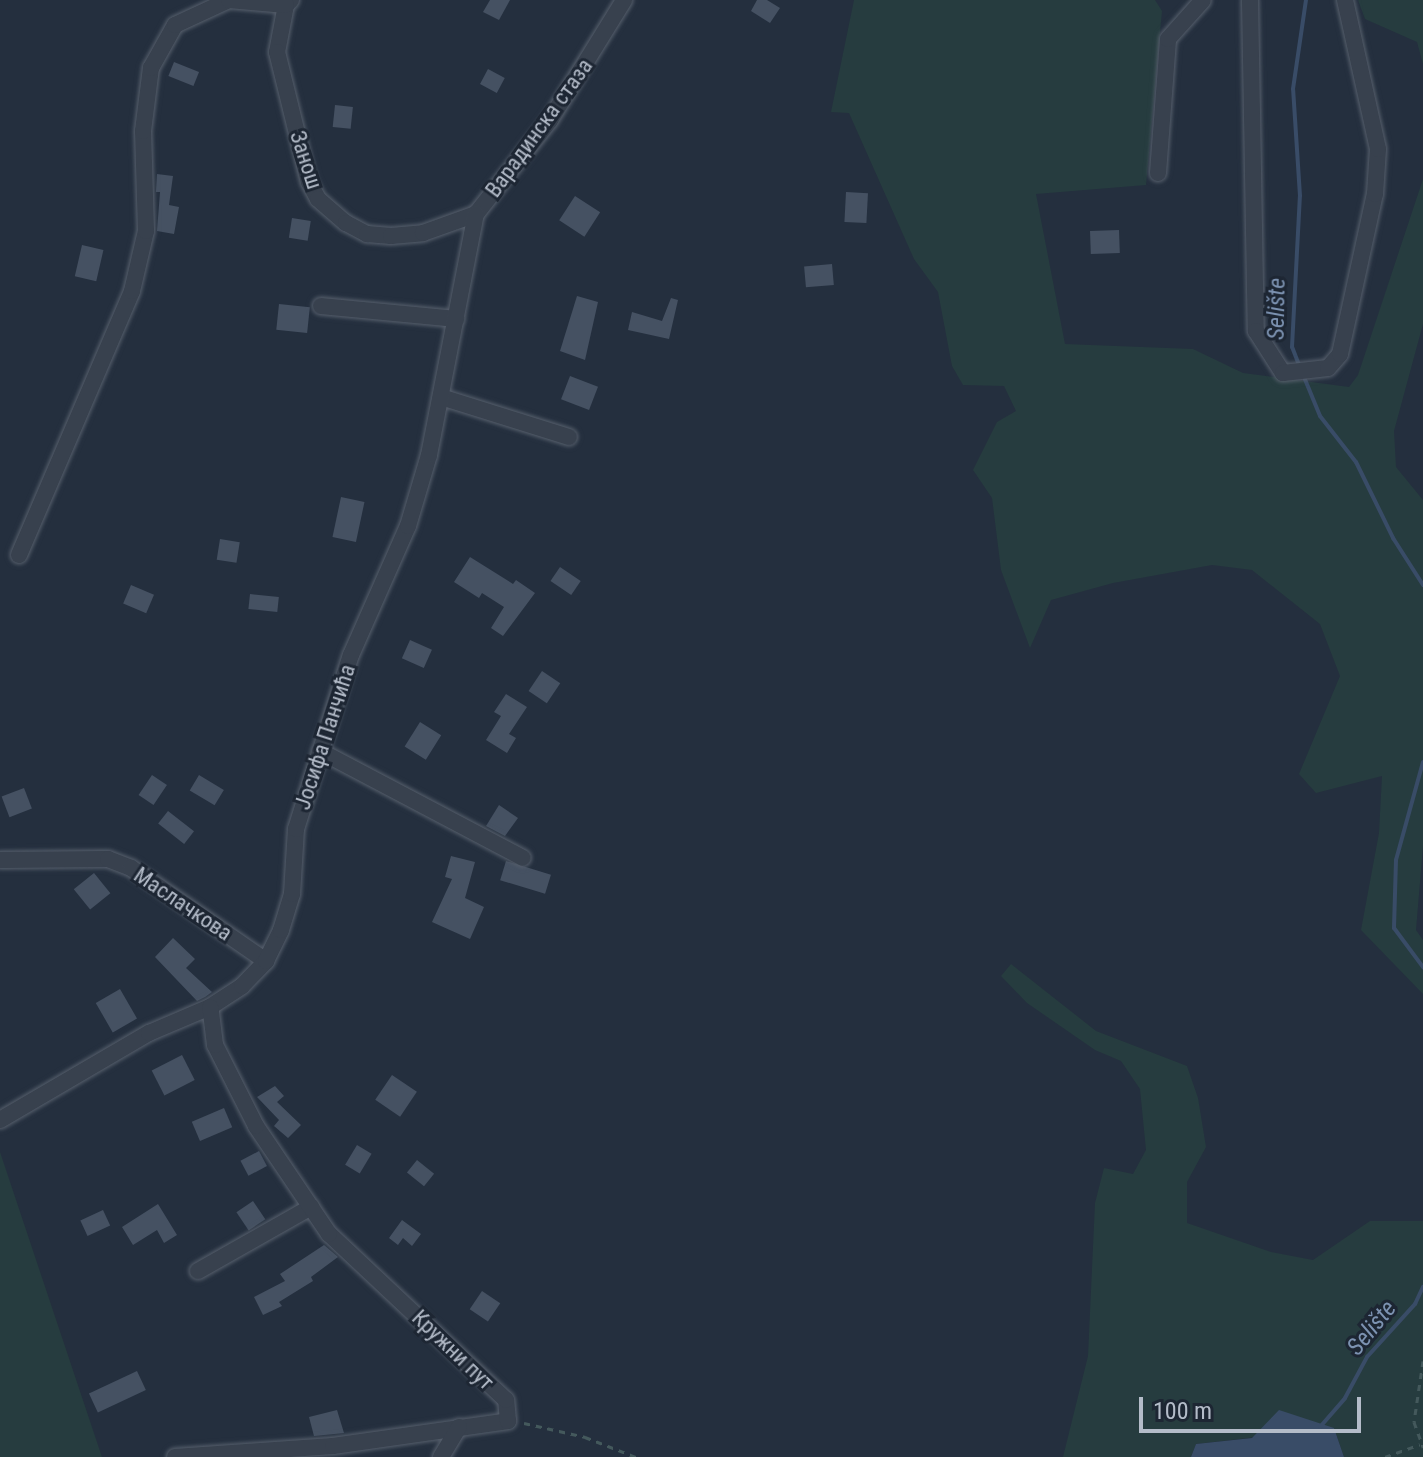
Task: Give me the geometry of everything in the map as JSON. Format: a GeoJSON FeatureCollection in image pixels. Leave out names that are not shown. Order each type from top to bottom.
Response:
{"type":"FeatureCollection","features":[{"type":"Feature","properties":{"kind":"street"},"geometry":{"type":"LineString","coordinates":[[19,555],[132,291],[146,231],[143,131],[151,68],[175,25],[229,0],[288,2]]}},
{"type":"Feature","properties":{"kind":"street","name":"Варадинска стаза"},"geometry":{"type":"LineString","coordinates":[[476,214],[550,120],[624,0]]}},
{"type":"Feature","properties":{"kind":"street"},"geometry":{"type":"LineString","coordinates":[[1158,173],[1168,39],[1203,0]]}},
{"type":"Feature","properties":{"kind":"street"},"geometry":{"type":"LineString","coordinates":[[1250,0],[1256,331],[1283,373],[1328,368],[1340,354],[1375,194],[1378,149],[1345,0]]}},
{"type":"Feature","properties":{"kind":"street","name":"Занош"},"geometry":{"type":"LineString","coordinates":[[288,2],[277,52],[309,182],[318,199],[346,223],[367,234],[423,233],[476,214]]}},
{"type":"Feature","properties":{"kind":"street","name":"Јосифа Панчића"},"geometry":{"type":"LineString","coordinates":[[0,1120],[149,1033],[210,1007],[242,986],[266,961],[281,930],[292,894],[296,829],[320,751],[351,655],[408,526],[429,455],[476,214]]}},
{"type":"Feature","properties":{"kind":"street"},"geometry":{"type":"LineString","coordinates":[[321,306],[456,319]]}},
{"type":"Feature","properties":{"kind":"street"},"geometry":{"type":"LineString","coordinates":[[441,397],[569,437]]}},
{"type":"Feature","properties":{"kind":"street"},"geometry":{"type":"LineString","coordinates":[[320,751],[523,858]]}},
{"type":"Feature","properties":{"kind":"street","name":"Маслачкова"},"geometry":{"type":"LineString","coordinates":[[0,860],[108,859],[131,868],[266,961]]}},
{"type":"Feature","properties":{"kind":"street","name":"Кружни пут"},"geometry":{"type":"LineString","coordinates":[[175,1457],[333,1446],[508,1421],[506,1400],[329,1234],[256,1126],[215,1045],[210,1007]]}},
{"type":"Feature","properties":{"kind":"street"},"geometry":{"type":"LineString","coordinates":[[198,1271],[311,1207]]}},
{"type":"Feature","properties":{"kind":"street"},"geometry":{"type":"LineString","coordinates":[[441,1457],[459,1427]]}},
{"type":"Feature","properties":{"kind":"path"},"geometry":{"type":"LineString","coordinates":[[1385,1457],[1422,1446],[1414,1422],[1423,1361]]}},
{"type":"Feature","properties":{"kind":"path"},"geometry":{"type":"LineString","coordinates":[[508,1421],[585,1437],[636,1457]]}},
{"type":"Feature","properties":{"kind":"green space"},"geometry":{"type":"Polygon","coordinates":[[[854,0],[1155,0],[1162,11],[1146,185],[1036,194],[1065,344],[1193,349],[1243,373],[1349,387],[1358,375],[1423,179],[1423,324],[1394,431],[1396,467],[1423,500],[1423,846],[1416,930],[1423,940],[1423,994],[1361,930],[1379,833],[1382,776],[1316,793],[1299,774],[1340,676],[1320,624],[1252,570],[1212,565],[1113,583],[1051,600],[1030,648],[1001,570],[992,498],[973,470],[997,422],[1016,411],[1004,386],[963,385],[952,366],[938,292],[914,259],[849,113],[831,112],[854,0]]]}},
{"type":"Feature","properties":{"kind":"green space"},"geometry":{"type":"Polygon","coordinates":[[[1358,0],[1423,0],[1423,64],[1417,42],[1365,19],[1358,0]]]}},
{"type":"Feature","properties":{"kind":"green space"},"geometry":{"type":"Polygon","coordinates":[[[1011,964],[1096,1031],[1187,1066],[1198,1098],[1206,1147],[1187,1182],[1187,1223],[1271,1252],[1313,1260],[1370,1221],[1423,1221],[1423,1457],[1344,1457],[1334,1428],[1196,1444],[1191,1457],[1063,1457],[1088,1356],[1095,1203],[1104,1168],[1133,1174],[1146,1150],[1140,1089],[1121,1061],[1095,1050],[1027,1003],[1001,976],[1011,964]]]}},
{"type":"Feature","properties":{"kind":"green space"},"geometry":{"type":"Polygon","coordinates":[[[0,1152],[102,1457],[0,1457],[0,1152]]]}},
{"type":"Feature","properties":{"kind":"water"},"geometry":{"type":"Polygon","coordinates":[[[1279,1410],[1334,1428],[1344,1457],[1191,1457],[1196,1444],[1252,1438],[1279,1410]]]}},
{"type":"Feature","properties":{"kind":"building"},"geometry":{"type":"Polygon","coordinates":[[[490,0],[510,0],[499,20],[483,12],[490,0]]]}},
{"type":"Feature","properties":{"kind":"building"},"geometry":{"type":"Polygon","coordinates":[[[757,0],[767,0],[780,8],[770,23],[751,11],[757,0]]]}},
{"type":"Feature","properties":{"kind":"building"},"geometry":{"type":"Polygon","coordinates":[[[174,62],[199,72],[193,86],[168,76],[174,62]]]}},
{"type":"Feature","properties":{"kind":"building"},"geometry":{"type":"Polygon","coordinates":[[[488,69],[505,78],[497,93],[480,84],[488,69]]]}},
{"type":"Feature","properties":{"kind":"building"},"geometry":{"type":"Polygon","coordinates":[[[335,105],[353,107],[351,129],[333,127],[335,105]]]}},
{"type":"Feature","properties":{"kind":"building"},"geometry":{"type":"Polygon","coordinates":[[[157,174],[173,176],[169,205],[179,207],[174,234],[157,231],[160,192],[156,192],[157,174]]]}},
{"type":"Feature","properties":{"kind":"building"},"geometry":{"type":"Polygon","coordinates":[[[846,192],[868,193],[866,223],[844,222],[846,192]]]}},
{"type":"Feature","properties":{"kind":"building"},"geometry":{"type":"Polygon","coordinates":[[[575,196],[600,212],[584,237],[559,220],[575,196]]]}},
{"type":"Feature","properties":{"kind":"building"},"geometry":{"type":"Polygon","coordinates":[[[292,218],[311,221],[308,241],[289,238],[292,218]]]}},
{"type":"Feature","properties":{"kind":"building"},"geometry":{"type":"Polygon","coordinates":[[[1119,230],[1120,253],[1091,254],[1090,231],[1119,230]]]}},
{"type":"Feature","properties":{"kind":"building"},"geometry":{"type":"Polygon","coordinates":[[[82,245],[103,250],[96,281],[75,276],[82,245]]]}},
{"type":"Feature","properties":{"kind":"building"},"geometry":{"type":"Polygon","coordinates":[[[832,264],[834,285],[806,287],[804,266],[832,264]]]}},
{"type":"Feature","properties":{"kind":"building"},"geometry":{"type":"Polygon","coordinates":[[[577,296],[598,302],[585,360],[560,351],[577,296]]]}},
{"type":"Feature","properties":{"kind":"building"},"geometry":{"type":"Polygon","coordinates":[[[671,298],[678,300],[669,339],[628,330],[632,312],[662,321],[671,298]]]}},
{"type":"Feature","properties":{"kind":"building"},"geometry":{"type":"Polygon","coordinates":[[[279,304],[310,307],[307,333],[276,330],[279,304]]]}},
{"type":"Feature","properties":{"kind":"building"},"geometry":{"type":"Polygon","coordinates":[[[570,376],[598,387],[589,410],[561,399],[570,376]]]}},
{"type":"Feature","properties":{"kind":"building"},"geometry":{"type":"Polygon","coordinates":[[[341,497],[364,502],[356,542],[332,537],[341,497]]]}},
{"type":"Feature","properties":{"kind":"building"},"geometry":{"type":"Polygon","coordinates":[[[220,539],[240,542],[236,563],[217,560],[220,539]]]}},
{"type":"Feature","properties":{"kind":"building"},"geometry":{"type":"Polygon","coordinates":[[[470,557],[513,584],[516,580],[535,593],[503,636],[491,628],[504,607],[482,593],[479,598],[454,582],[470,557]]]}},
{"type":"Feature","properties":{"kind":"building"},"geometry":{"type":"Polygon","coordinates":[[[560,567],[581,581],[571,595],[550,581],[560,567]]]}},
{"type":"Feature","properties":{"kind":"building"},"geometry":{"type":"Polygon","coordinates":[[[131,585],[154,595],[146,613],[123,603],[131,585]]]}},
{"type":"Feature","properties":{"kind":"building"},"geometry":{"type":"Polygon","coordinates":[[[250,594],[279,597],[277,612],[248,609],[250,594]]]}},
{"type":"Feature","properties":{"kind":"building"},"geometry":{"type":"Polygon","coordinates":[[[410,640],[432,650],[424,668],[402,658],[410,640]]]}},
{"type":"Feature","properties":{"kind":"building"},"geometry":{"type":"Polygon","coordinates":[[[542,671],[560,683],[547,703],[529,691],[542,671]]]}},
{"type":"Feature","properties":{"kind":"building"},"geometry":{"type":"Polygon","coordinates":[[[506,694],[527,707],[509,734],[516,738],[507,753],[486,740],[501,716],[494,712],[506,694]]]}},
{"type":"Feature","properties":{"kind":"building"},"geometry":{"type":"Polygon","coordinates":[[[420,722],[441,735],[426,760],[405,747],[420,722]]]}},
{"type":"Feature","properties":{"kind":"building"},"geometry":{"type":"Polygon","coordinates":[[[152,775],[167,785],[154,805],[139,795],[152,775]]]}},
{"type":"Feature","properties":{"kind":"building"},"geometry":{"type":"Polygon","coordinates":[[[199,775],[224,790],[215,805],[190,790],[199,775]]]}},
{"type":"Feature","properties":{"kind":"building"},"geometry":{"type":"Polygon","coordinates":[[[24,788],[32,809],[9,817],[2,797],[24,788]]]}},
{"type":"Feature","properties":{"kind":"building"},"geometry":{"type":"Polygon","coordinates":[[[499,805],[518,818],[505,836],[486,826],[499,805]]]}},
{"type":"Feature","properties":{"kind":"building"},"geometry":{"type":"Polygon","coordinates":[[[168,811],[194,831],[184,844],[158,824],[168,811]]]}},
{"type":"Feature","properties":{"kind":"building"},"geometry":{"type":"Polygon","coordinates":[[[451,856],[475,862],[465,898],[484,907],[470,939],[432,922],[452,879],[445,877],[451,856]]]}},
{"type":"Feature","properties":{"kind":"building"},"geometry":{"type":"Polygon","coordinates":[[[506,861],[551,875],[545,894],[500,880],[506,861]]]}},
{"type":"Feature","properties":{"kind":"building"},"geometry":{"type":"Polygon","coordinates":[[[94,873],[110,893],[90,910],[74,889],[94,873]]]}},
{"type":"Feature","properties":{"kind":"building"},"geometry":{"type":"Polygon","coordinates":[[[173,938],[195,959],[186,968],[212,992],[197,1001],[155,957],[173,938]]]}},
{"type":"Feature","properties":{"kind":"building"},"geometry":{"type":"Polygon","coordinates":[[[120,989],[137,1018],[113,1032],[96,1003],[120,989]]]}},
{"type":"Feature","properties":{"kind":"building"},"geometry":{"type":"Polygon","coordinates":[[[182,1055],[195,1080],[164,1095],[152,1070],[182,1055]]]}},
{"type":"Feature","properties":{"kind":"building"},"geometry":{"type":"Polygon","coordinates":[[[392,1075],[417,1092],[400,1117],[375,1100],[392,1075]]]}},
{"type":"Feature","properties":{"kind":"building"},"geometry":{"type":"Polygon","coordinates":[[[275,1086],[284,1096],[277,1102],[301,1125],[288,1138],[274,1126],[279,1120],[257,1097],[275,1086]]]}},
{"type":"Feature","properties":{"kind":"building"},"geometry":{"type":"Polygon","coordinates":[[[224,1108],[232,1127],[200,1141],[192,1122],[224,1108]]]}},
{"type":"Feature","properties":{"kind":"building"},"geometry":{"type":"Polygon","coordinates":[[[357,1145],[372,1154],[360,1173],[345,1165],[357,1145]]]}},
{"type":"Feature","properties":{"kind":"building"},"geometry":{"type":"Polygon","coordinates":[[[259,1151],[267,1166],[248,1176],[240,1161],[259,1151]]]}},
{"type":"Feature","properties":{"kind":"building"},"geometry":{"type":"Polygon","coordinates":[[[417,1160],[434,1174],[424,1186],[407,1172],[417,1160]]]}},
{"type":"Feature","properties":{"kind":"building"},"geometry":{"type":"Polygon","coordinates":[[[253,1201],[265,1219],[249,1230],[236,1212],[253,1201]]]}},
{"type":"Feature","properties":{"kind":"building"},"geometry":{"type":"Polygon","coordinates":[[[158,1204],[177,1235],[164,1243],[157,1230],[133,1245],[122,1227],[158,1204]]]}},
{"type":"Feature","properties":{"kind":"building"},"geometry":{"type":"Polygon","coordinates":[[[103,1210],[110,1225],[88,1236],[80,1221],[103,1210]]]}},
{"type":"Feature","properties":{"kind":"building"},"geometry":{"type":"Polygon","coordinates":[[[402,1220],[421,1234],[412,1246],[403,1238],[398,1245],[389,1238],[402,1220]]]}},
{"type":"Feature","properties":{"kind":"building"},"geometry":{"type":"Polygon","coordinates":[[[324,1245],[338,1257],[311,1277],[313,1281],[279,1302],[282,1306],[263,1315],[254,1297],[285,1281],[280,1274],[324,1245]]]}},
{"type":"Feature","properties":{"kind":"building"},"geometry":{"type":"Polygon","coordinates":[[[482,1291],[500,1303],[488,1322],[470,1309],[482,1291]]]}},
{"type":"Feature","properties":{"kind":"building"},"geometry":{"type":"Polygon","coordinates":[[[137,1371],[146,1390],[98,1412],[89,1393],[137,1371]]]}},
{"type":"Feature","properties":{"kind":"building"},"geometry":{"type":"Polygon","coordinates":[[[337,1410],[344,1433],[314,1436],[309,1417],[337,1410]]]}},
{"type":"Feature","properties":{"kind":"waterway","name":"Selište"},"geometry":{"type":"LineString","coordinates":[[1299,365],[1292,347],[1300,196],[1293,89],[1306,0]]}},
{"type":"Feature","properties":{"kind":"waterway","name":"Selište"},"geometry":{"type":"LineString","coordinates":[[1304,377],[1320,416],[1356,462],[1393,538],[1423,585]]}},
{"type":"Feature","properties":{"kind":"waterway","name":"Selište"},"geometry":{"type":"LineString","coordinates":[[1423,762],[1396,860],[1394,928],[1423,967]]}},
{"type":"Feature","properties":{"kind":"waterway","name":"Selište"},"geometry":{"type":"LineString","coordinates":[[1320,1427],[1345,1398],[1367,1357],[1415,1304],[1423,1287]]}}]}
